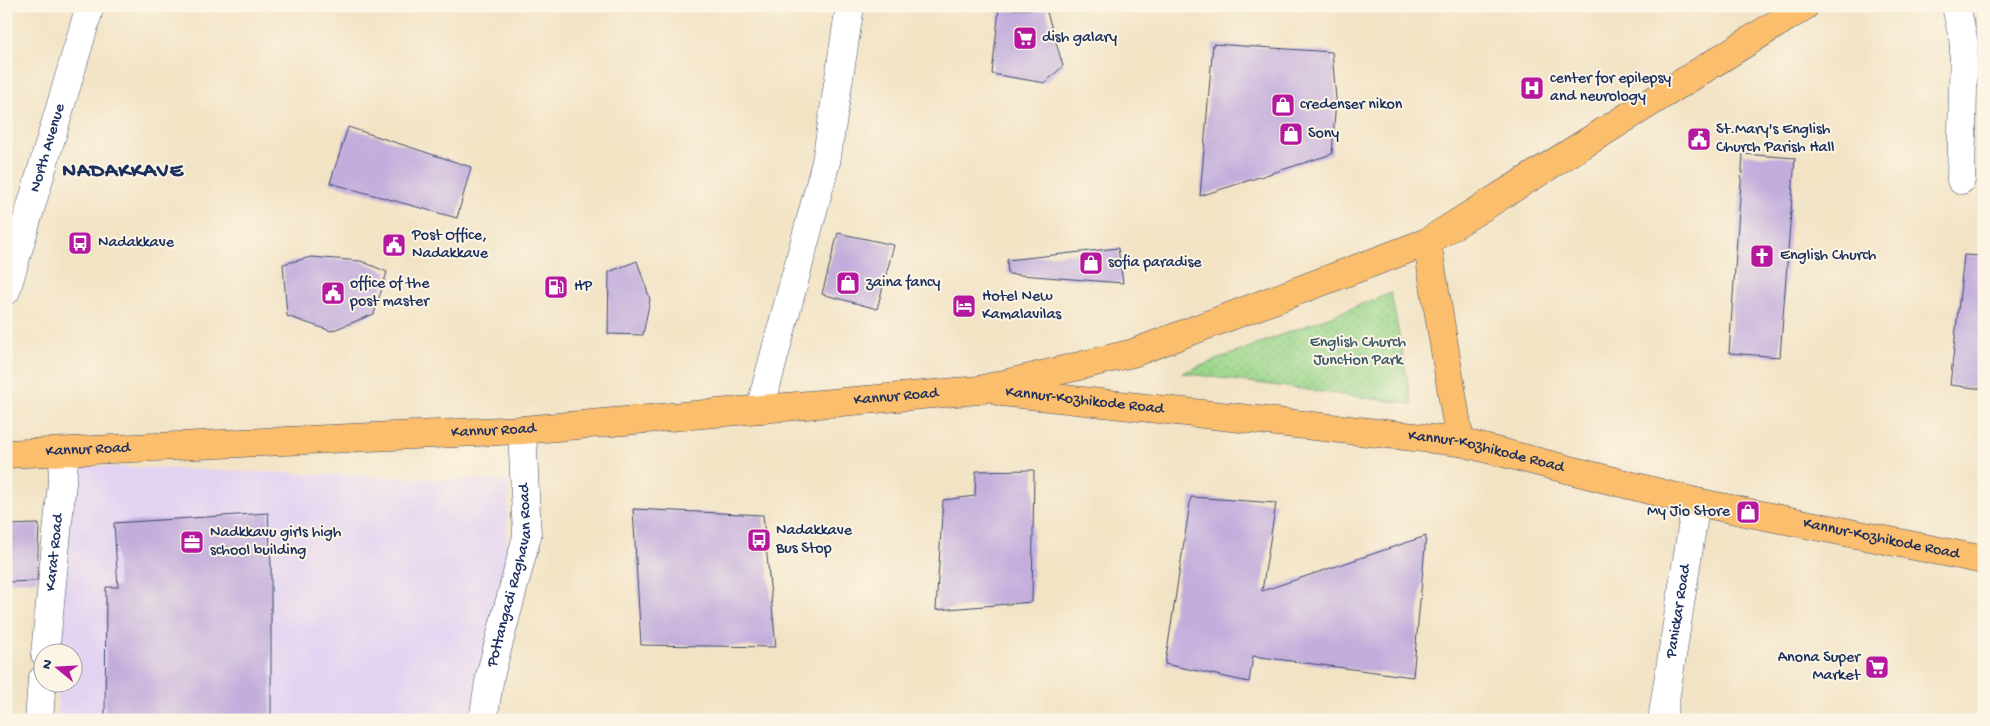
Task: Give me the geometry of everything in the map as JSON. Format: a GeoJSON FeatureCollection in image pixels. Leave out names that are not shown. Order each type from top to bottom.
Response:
{"type":"FeatureCollection","features":[{"type":"Feature","properties":{"kind":"main road"},"geometry":{"type":"LineString","coordinates":[[979,390],[1133,353],[1427,242],[1805,6]]}},
{"type":"Feature","properties":{"kind":"main road"},"geometry":{"type":"LineString","coordinates":[[1427,242],[1460,442]]}},
{"type":"Feature","properties":{"kind":"main road","name":"Kannur Road"},"geometry":{"type":"LineString","coordinates":[[6,454],[522,430],[979,390]]}},
{"type":"Feature","properties":{"kind":"main road","name":"Kannur-Kozhikode Road"},"geometry":{"type":"LineString","coordinates":[[979,390],[1460,442],[1696,502],[1984,560]]}},
{"type":"Feature","properties":{"kind":"street","name":"North Avenue"},"geometry":{"type":"LineString","coordinates":[[6,292],[90,6]]}},
{"type":"Feature","properties":{"kind":"street"},"geometry":{"type":"LineString","coordinates":[[760,409],[826,162],[850,6]]}},
{"type":"Feature","properties":{"kind":"street"},"geometry":{"type":"LineString","coordinates":[[1956,6],[1964,43],[1961,180]]}},
{"type":"Feature","properties":{"kind":"street","name":"Pottangadi Raghavan Road"},"geometry":{"type":"LineString","coordinates":[[483,720],[490,676],[527,536],[522,430]]}},
{"type":"Feature","properties":{"kind":"street","name":"Karat Road"},"geometry":{"type":"LineString","coordinates":[[46,644],[64,452]]}},
{"type":"Feature","properties":{"kind":"street","name":"Panickar Road"},"geometry":{"type":"LineString","coordinates":[[1662,720],[1696,502]]}},
{"type":"Feature","properties":{"kind":"street"},"geometry":{"type":"LineString","coordinates":[[39,720],[41,694]]}},
{"type":"Feature","properties":{"kind":"shaded area"},"geometry":{"type":"Polygon","coordinates":[[[67,465],[509,481],[500,720],[57,720],[58,694],[82,694],[82,644],[59,644],[67,465]]]}},
{"type":"Feature","properties":{"kind":"green space","name":"English Church Junction Park"},"geometry":{"type":"Polygon","coordinates":[[[1391,293],[1412,404],[1182,373],[1391,293]]]}},
{"type":"Feature","properties":{"kind":"building","name":"dish galary"},"geometry":{"type":"Polygon","coordinates":[[[999,9],[1046,9],[1063,66],[1045,83],[992,74],[999,9]]]}},
{"type":"Feature","properties":{"kind":"building"},"geometry":{"type":"Polygon","coordinates":[[[1213,44],[1332,52],[1336,99],[1332,154],[1200,196],[1213,44]]]}},
{"type":"Feature","properties":{"kind":"building"},"geometry":{"type":"Polygon","coordinates":[[[348,127],[471,167],[457,218],[330,183],[348,127]]]}},
{"type":"Feature","properties":{"kind":"building","name":"English Church"},"geometry":{"type":"Polygon","coordinates":[[[1743,154],[1795,158],[1780,357],[1729,353],[1743,154]]]}},
{"type":"Feature","properties":{"kind":"building"},"geometry":{"type":"Polygon","coordinates":[[[838,233],[894,245],[877,309],[822,294],[838,233]]]}},
{"type":"Feature","properties":{"kind":"building","name":"sofia paradise"},"geometry":{"type":"Polygon","coordinates":[[[1118,248],[1123,283],[1008,274],[1007,260],[1118,248]]]}},
{"type":"Feature","properties":{"kind":"building"},"geometry":{"type":"Polygon","coordinates":[[[1964,255],[1984,256],[1984,389],[1950,385],[1964,255]]]}},
{"type":"Feature","properties":{"kind":"building","name":"office of the post master"},"geometry":{"type":"Polygon","coordinates":[[[311,257],[361,261],[387,272],[374,314],[331,331],[287,316],[283,264],[311,257]]]}},
{"type":"Feature","properties":{"kind":"building"},"geometry":{"type":"Polygon","coordinates":[[[637,261],[650,299],[643,335],[608,334],[609,272],[637,261]]]}},
{"type":"Feature","properties":{"kind":"building"},"geometry":{"type":"Polygon","coordinates":[[[1034,470],[1032,602],[936,610],[943,500],[975,496],[976,471],[1034,470]]]}},
{"type":"Feature","properties":{"kind":"building"},"geometry":{"type":"Polygon","coordinates":[[[1191,497],[1276,503],[1262,591],[1426,536],[1413,677],[1253,656],[1249,682],[1165,664],[1191,497]]]}},
{"type":"Feature","properties":{"kind":"building"},"geometry":{"type":"Polygon","coordinates":[[[633,509],[763,515],[776,647],[641,645],[633,509]]]}},
{"type":"Feature","properties":{"kind":"building"},"geometry":{"type":"Polygon","coordinates":[[[268,513],[271,565],[271,720],[105,720],[106,587],[118,587],[114,523],[268,513]]]}},
{"type":"Feature","properties":{"kind":"building"},"geometry":{"type":"Polygon","coordinates":[[[39,524],[37,581],[6,582],[6,525],[39,524]]]}},
{"type":"Feature","properties":{"kind":"place","name":"dish galary"},"geometry":{"type":"Point","coordinates":[1025,38]}},
{"type":"Feature","properties":{"kind":"place","name":"center for epilepsy and neurology"},"geometry":{"type":"Point","coordinates":[1532,88]}},
{"type":"Feature","properties":{"kind":"place","name":"credenser nikon"},"geometry":{"type":"Point","coordinates":[1283,105]}},
{"type":"Feature","properties":{"kind":"place","name":"Sony"},"geometry":{"type":"Point","coordinates":[1291,134]}},
{"type":"Feature","properties":{"kind":"place","name":"St.Mary's English Church Parish Hall"},"geometry":{"type":"Point","coordinates":[1699,139]}},
{"type":"Feature","properties":{"kind":"place","name":"Nadakkave"},"geometry":{"type":"Point","coordinates":[80,243]}},
{"type":"Feature","properties":{"kind":"place","name":"Post Office, Nadakkave"},"geometry":{"type":"Point","coordinates":[394,245]}},
{"type":"Feature","properties":{"kind":"place","name":"English Church"},"geometry":{"type":"Point","coordinates":[1762,256]}},
{"type":"Feature","properties":{"kind":"place","name":"sofia paradise"},"geometry":{"type":"Point","coordinates":[1091,263]}},
{"type":"Feature","properties":{"kind":"place","name":"zaina fancy"},"geometry":{"type":"Point","coordinates":[848,283]}},
{"type":"Feature","properties":{"kind":"place","name":"HP"},"geometry":{"type":"Point","coordinates":[556,287]}},
{"type":"Feature","properties":{"kind":"place","name":"office of the post master"},"geometry":{"type":"Point","coordinates":[333,293]}},
{"type":"Feature","properties":{"kind":"place","name":"Hotel New Kamalavilas"},"geometry":{"type":"Point","coordinates":[964,306]}},
{"type":"Feature","properties":{"kind":"place","name":"My Jio Store"},"geometry":{"type":"Point","coordinates":[1748,512]}},
{"type":"Feature","properties":{"kind":"place","name":"Nadakkave Bus Stop"},"geometry":{"type":"Point","coordinates":[759,540]}},
{"type":"Feature","properties":{"kind":"place","name":"Nadkkavu girls high school building"},"geometry":{"type":"Point","coordinates":[192,542]}},
{"type":"Feature","properties":{"kind":"place","name":"Anona Super Market"},"geometry":{"type":"Point","coordinates":[1877,667]}},
{"type":"Feature","properties":{"kind":"district","name":"NADAKKAVE"},"geometry":{"type":"Point","coordinates":[123,172]}}]}
